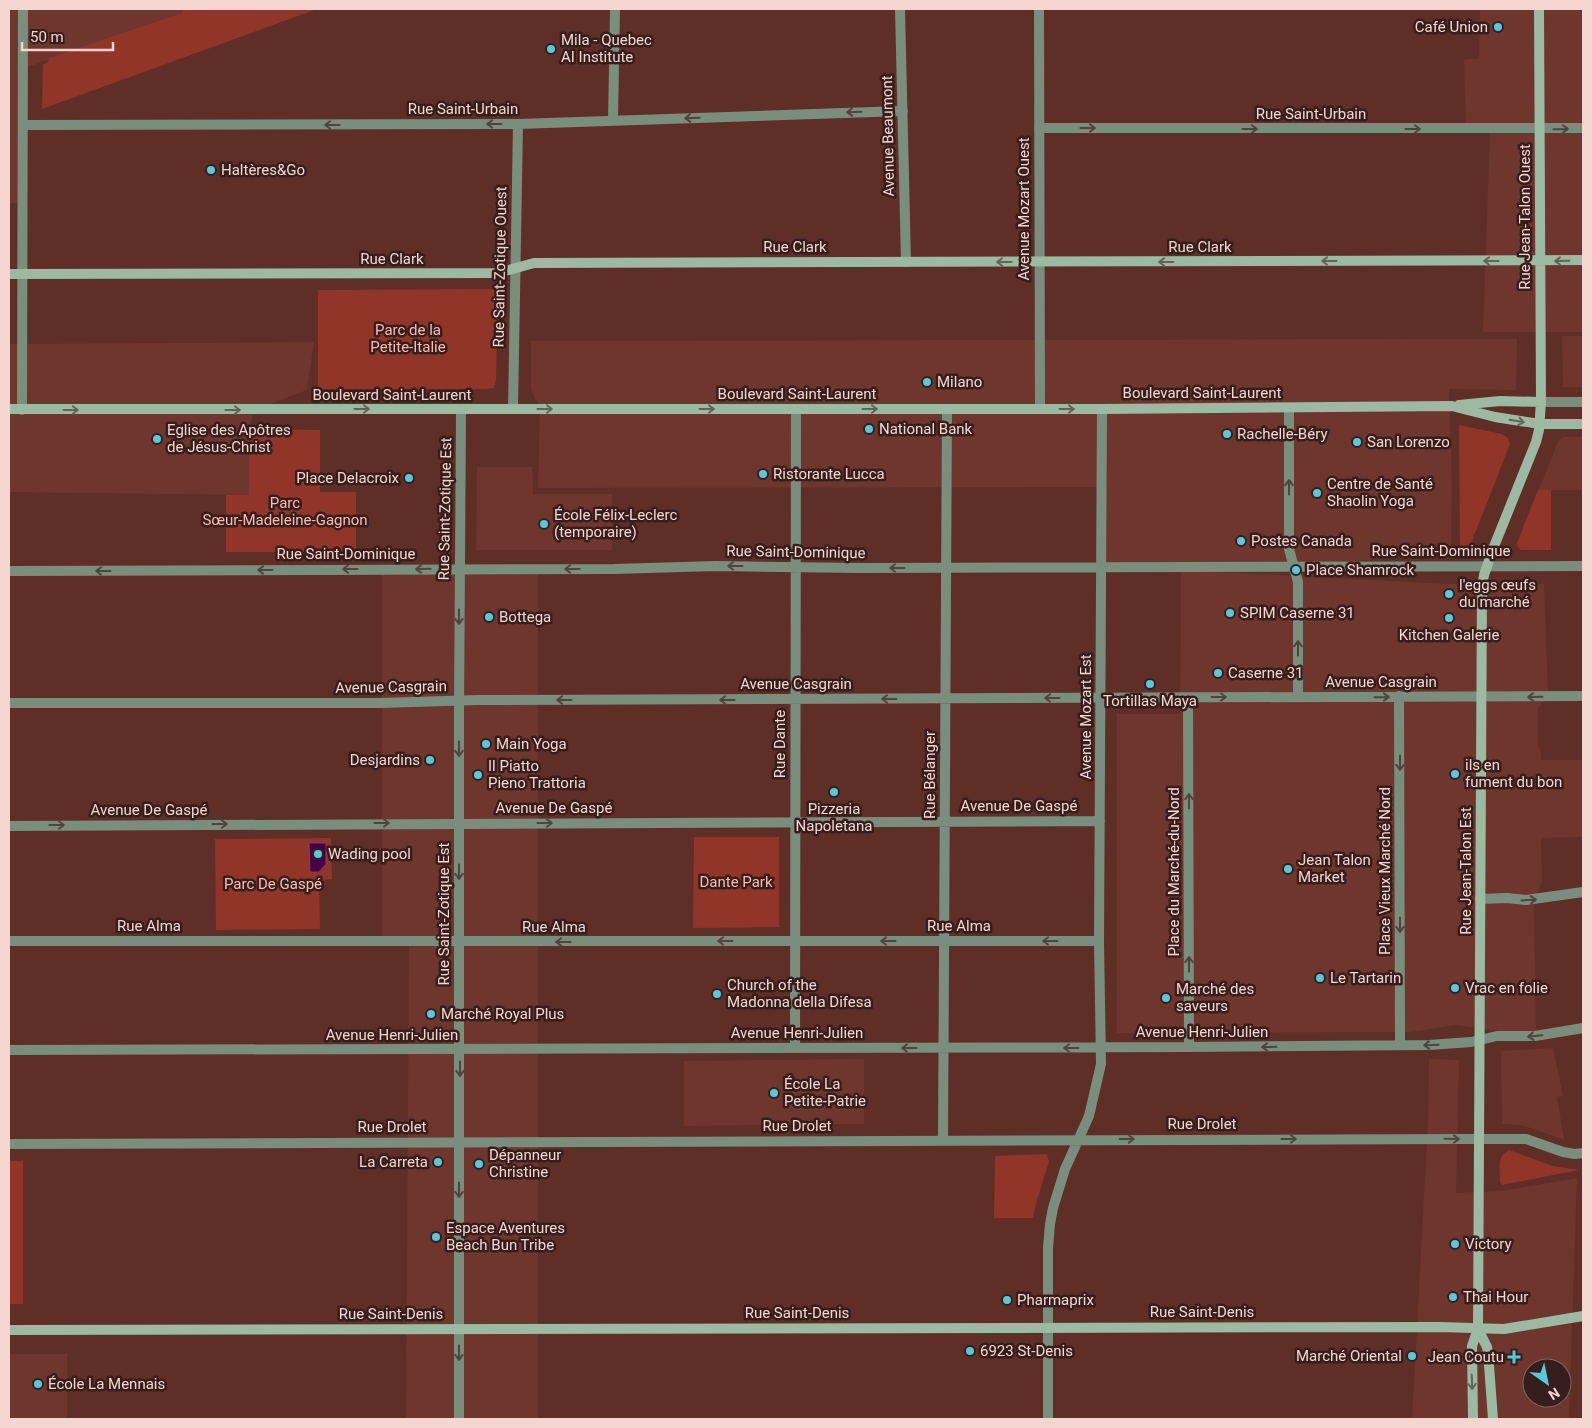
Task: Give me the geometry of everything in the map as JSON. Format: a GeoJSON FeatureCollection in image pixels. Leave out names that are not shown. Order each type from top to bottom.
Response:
{"type":"FeatureCollection","features":[{"type":"Feature","properties":{"kind":"main road","name":"Rue Jean-Talon Ouest"},"geometry":{"type":"LineString","coordinates":[[1539,9],[1540,424]]}},
{"type":"Feature","properties":{"kind":"main road","name":"Rue Clark"},"geometry":{"type":"LineString","coordinates":[[9,274],[498,274],[534,263],[1583,260]]}},
{"type":"Feature","properties":{"kind":"main road"},"geometry":{"type":"LineString","coordinates":[[1452,406],[1500,401],[1541,402]]}},
{"type":"Feature","properties":{"kind":"main road","name":"Boulevard Saint-Laurent"},"geometry":{"type":"LineString","coordinates":[[9,410],[1102,409],[1452,406],[1495,417],[1540,424],[1583,424]]}},
{"type":"Feature","properties":{"kind":"main road","name":"Rue Jean-Talon Est"},"geometry":{"type":"LineString","coordinates":[[1474,1419],[1472,1346],[1478,1329],[1482,587],[1487,565],[1536,442],[1540,424]]}},
{"type":"Feature","properties":{"kind":"main road","name":"Rue Saint-Denis"},"geometry":{"type":"LineString","coordinates":[[9,1330],[1048,1327],[1440,1327],[1504,1329],[1583,1316]]}},
{"type":"Feature","properties":{"kind":"main road","name":"Rue Jean-Talon Est"},"geometry":{"type":"LineString","coordinates":[[1478,1329],[1488,1352],[1493,1419]]}},
{"type":"Feature","properties":{"kind":"street"},"geometry":{"type":"LineString","coordinates":[[22,410],[23,9]]}},
{"type":"Feature","properties":{"kind":"street"},"geometry":{"type":"LineString","coordinates":[[613,121],[615,9]]}},
{"type":"Feature","properties":{"kind":"street","name":"Avenue Beaumont"},"geometry":{"type":"LineString","coordinates":[[900,9],[906,262]]}},
{"type":"Feature","properties":{"kind":"street","name":"Avenue Mozart Ouest"},"geometry":{"type":"LineString","coordinates":[[1039,9],[1040,409]]}},
{"type":"Feature","properties":{"kind":"street","name":"Rue Saint-Urbain"},"geometry":{"type":"LineString","coordinates":[[23,125],[518,124],[903,111]]}},
{"type":"Feature","properties":{"kind":"street","name":"Rue Saint-Zotique Ouest"},"geometry":{"type":"LineString","coordinates":[[513,409],[518,124]]}},
{"type":"Feature","properties":{"kind":"street","name":"Rue Saint-Urbain"},"geometry":{"type":"LineString","coordinates":[[1039,128],[1583,128]]}},
{"type":"Feature","properties":{"kind":"street"},"geometry":{"type":"LineString","coordinates":[[1541,402],[1583,402]]}},
{"type":"Feature","properties":{"kind":"street"},"geometry":{"type":"LineString","coordinates":[[1289,408],[1289,549],[1298,582],[1298,697]]}},
{"type":"Feature","properties":{"kind":"street","name":"Rue Dante"},"geometry":{"type":"LineString","coordinates":[[795,1048],[796,409]]}},
{"type":"Feature","properties":{"kind":"street","name":"Rue Bélanger"},"geometry":{"type":"LineString","coordinates":[[943,1141],[947,409]]}},
{"type":"Feature","properties":{"kind":"street","name":"Avenue Mozart Est"},"geometry":{"type":"LineString","coordinates":[[1078,1141],[1094,1100],[1101,1047],[1099,940],[1102,409]]}},
{"type":"Feature","properties":{"kind":"street","name":"Rue Saint-Zotique Est"},"geometry":{"type":"LineString","coordinates":[[459,1419],[461,410]]}},
{"type":"Feature","properties":{"kind":"street","name":"Rue Saint-Dominique"},"geometry":{"type":"LineString","coordinates":[[9,571],[460,568],[1583,566]]}},
{"type":"Feature","properties":{"kind":"street","name":"Place Vieux Marché Nord"},"geometry":{"type":"LineString","coordinates":[[1400,696],[1400,1045]]}},
{"type":"Feature","properties":{"kind":"street","name":"Avenue Casgrain"},"geometry":{"type":"LineString","coordinates":[[9,703],[381,703],[796,699],[1583,696]]}},
{"type":"Feature","properties":{"kind":"street","name":"Place du Marché-du-Nord"},"geometry":{"type":"LineString","coordinates":[[1188,698],[1189,1047]]}},
{"type":"Feature","properties":{"kind":"street","name":"Avenue De Gaspé"},"geometry":{"type":"LineString","coordinates":[[9,826],[1100,821]]}},
{"type":"Feature","properties":{"kind":"street"},"geometry":{"type":"LineString","coordinates":[[1480,899],[1507,898],[1526,900],[1583,892]]}},
{"type":"Feature","properties":{"kind":"street","name":"Rue Alma"},"geometry":{"type":"LineString","coordinates":[[9,941],[1099,940]]}},
{"type":"Feature","properties":{"kind":"street","name":"Avenue Henri-Julien"},"geometry":{"type":"LineString","coordinates":[[9,1050],[1429,1045],[1480,1040],[1498,1036],[1536,1036],[1583,1028]]}},
{"type":"Feature","properties":{"kind":"street","name":"Rue Drolet"},"geometry":{"type":"LineString","coordinates":[[9,1144],[1078,1141],[1130,1139],[1530,1140],[1563,1152],[1583,1153]]}},
{"type":"Feature","properties":{"kind":"street"},"geometry":{"type":"LineString","coordinates":[[1048,1419],[1048,1248],[1050,1224],[1062,1176],[1078,1141]]}},
{"type":"Feature","properties":{"kind":"shaded area"},"geometry":{"type":"Polygon","coordinates":[[[9,9],[182,9],[182,13],[27,67],[23,203],[9,203],[9,9]]]}},
{"type":"Feature","properties":{"kind":"shaded area"},"geometry":{"type":"Polygon","coordinates":[[[1480,9],[1583,9],[1583,332],[1483,332],[1490,129],[1466,129],[1464,60],[1479,58],[1480,9]]]}},
{"type":"Feature","properties":{"kind":"shaded area"},"geometry":{"type":"Polygon","coordinates":[[[1562,336],[1583,336],[1583,387],[1563,387],[1562,336]]]}},
{"type":"Feature","properties":{"kind":"shaded area"},"geometry":{"type":"Polygon","coordinates":[[[1517,339],[1516,390],[1449,389],[1452,487],[1451,547],[1307,569],[1101,567],[1102,487],[538,488],[540,409],[531,389],[531,341],[1517,339]]]}},
{"type":"Feature","properties":{"kind":"shaded area"},"geometry":{"type":"Polygon","coordinates":[[[314,342],[307,390],[254,410],[249,429],[249,495],[9,492],[9,344],[314,342]]]}},
{"type":"Feature","properties":{"kind":"shaded area"},"geometry":{"type":"Polygon","coordinates":[[[1564,437],[1583,437],[1583,490],[1539,490],[1557,444],[1564,437]]]}},
{"type":"Feature","properties":{"kind":"shaded area","name":"École Félix-Leclerc (temporaire)"},"geometry":{"type":"Polygon","coordinates":[[[477,467],[532,467],[533,494],[612,494],[612,550],[476,550],[477,467]]]}},
{"type":"Feature","properties":{"kind":"shaded area"},"geometry":{"type":"Polygon","coordinates":[[[382,569],[538,569],[538,1419],[406,1419],[409,942],[382,942],[382,569]]]}},
{"type":"Feature","properties":{"kind":"shaded area"},"geometry":{"type":"Polygon","coordinates":[[[1181,570],[1447,584],[1544,584],[1548,697],[1538,707],[1538,746],[1541,751],[1541,760],[1583,760],[1583,837],[1541,838],[1542,882],[1534,900],[1536,1036],[1456,1025],[1411,1032],[1117,1033],[1117,714],[1180,714],[1181,570]]]}},
{"type":"Feature","properties":{"kind":"shaded area","name":"Wading pool"},"geometry":{"type":"Polygon","coordinates":[[[309,843],[326,843],[326,864],[319,872],[310,872],[309,843]]]}},
{"type":"Feature","properties":{"kind":"shaded area"},"geometry":{"type":"Polygon","coordinates":[[[1553,1048],[1563,1096],[1557,1097],[1564,1140],[1522,1125],[1502,1124],[1501,1051],[1553,1048]]]}},
{"type":"Feature","properties":{"kind":"shaded area","name":"École La Petite-Patrie"},"geometry":{"type":"Polygon","coordinates":[[[864,1059],[864,1124],[684,1126],[684,1061],[864,1059]]]}},
{"type":"Feature","properties":{"kind":"shaded area"},"geometry":{"type":"Polygon","coordinates":[[[1429,1059],[1459,1060],[1456,1193],[1501,1191],[1577,1178],[1571,1358],[1522,1358],[1522,1408],[1569,1408],[1569,1419],[1412,1419],[1428,1122],[1429,1059]]]}},
{"type":"Feature","properties":{"kind":"shaded area","name":"École La Mennais"},"geometry":{"type":"Polygon","coordinates":[[[9,1354],[67,1354],[67,1419],[9,1419],[9,1354]]]}},
{"type":"Feature","properties":{"kind":"green space"},"geometry":{"type":"Polygon","coordinates":[[[182,9],[317,9],[42,109],[43,64],[48,62],[49,58],[182,13],[182,9]]]}},
{"type":"Feature","properties":{"kind":"green space","name":"Parc de la Petite-Italie"},"geometry":{"type":"Polygon","coordinates":[[[494,289],[498,292],[496,380],[494,388],[318,389],[318,290],[494,289]]]}},
{"type":"Feature","properties":{"kind":"green space"},"geometry":{"type":"Polygon","coordinates":[[[1459,425],[1502,434],[1508,438],[1510,444],[1474,537],[1469,546],[1460,547],[1459,425]]]}},
{"type":"Feature","properties":{"kind":"green space","name":"Parc Sœur-Madeleine-Gagnon"},"geometry":{"type":"Polygon","coordinates":[[[249,429],[320,430],[320,492],[356,492],[356,552],[226,552],[226,495],[249,495],[249,429]]]}},
{"type":"Feature","properties":{"kind":"green space"},"geometry":{"type":"Polygon","coordinates":[[[1538,490],[1551,490],[1551,550],[1521,550],[1517,543],[1538,490]]]}},
{"type":"Feature","properties":{"kind":"green space","name":"Dante Park"},"geometry":{"type":"Polygon","coordinates":[[[694,837],[779,837],[779,927],[693,928],[694,837]]]}},
{"type":"Feature","properties":{"kind":"green space","name":"Parc De Gaspé"},"geometry":{"type":"Polygon","coordinates":[[[331,838],[332,879],[319,880],[320,929],[216,930],[215,839],[331,838]]]}},
{"type":"Feature","properties":{"kind":"green space"},"geometry":{"type":"Polygon","coordinates":[[[1509,1150],[1553,1166],[1579,1170],[1502,1185],[1500,1182],[1500,1160],[1509,1150]]]}},
{"type":"Feature","properties":{"kind":"green space"},"geometry":{"type":"Polygon","coordinates":[[[1047,1154],[1049,1162],[1033,1218],[994,1218],[995,1156],[1047,1154]]]}},
{"type":"Feature","properties":{"kind":"green space"},"geometry":{"type":"Polygon","coordinates":[[[9,1161],[23,1161],[23,1304],[9,1304],[9,1161]]]}},
{"type":"Feature","properties":{"kind":"place","name":"Café Union"},"geometry":{"type":"Point","coordinates":[1498,27]}},
{"type":"Feature","properties":{"kind":"place","name":"Mila - Quebec AI Institute"},"geometry":{"type":"Point","coordinates":[551,49]}},
{"type":"Feature","properties":{"kind":"place","name":"Haltères&Go"},"geometry":{"type":"Point","coordinates":[211,170]}},
{"type":"Feature","properties":{"kind":"place","name":"Milano"},"geometry":{"type":"Point","coordinates":[927,382]}},
{"type":"Feature","properties":{"kind":"place","name":"National Bank"},"geometry":{"type":"Point","coordinates":[869,429]}},
{"type":"Feature","properties":{"kind":"place","name":"Rachelle-Béry"},"geometry":{"type":"Point","coordinates":[1227,434]}},
{"type":"Feature","properties":{"kind":"place","name":"Eglise des Apôtres de Jésus-Christ"},"geometry":{"type":"Point","coordinates":[157,439]}},
{"type":"Feature","properties":{"kind":"place","name":"San Lorenzo"},"geometry":{"type":"Point","coordinates":[1357,442]}},
{"type":"Feature","properties":{"kind":"place","name":"Ristorante Lucca"},"geometry":{"type":"Point","coordinates":[763,474]}},
{"type":"Feature","properties":{"kind":"place","name":"Place Delacroix"},"geometry":{"type":"Point","coordinates":[409,478]}},
{"type":"Feature","properties":{"kind":"place","name":"Centre de Santé Shaolin Yoga"},"geometry":{"type":"Point","coordinates":[1317,493]}},
{"type":"Feature","properties":{"kind":"place","name":"École Félix-Leclerc (temporaire)"},"geometry":{"type":"Point","coordinates":[544,524]}},
{"type":"Feature","properties":{"kind":"place","name":"Postes Canada"},"geometry":{"type":"Point","coordinates":[1241,541]}},
{"type":"Feature","properties":{"kind":"place","name":"Place Shamrock"},"geometry":{"type":"Point","coordinates":[1296,570]}},
{"type":"Feature","properties":{"kind":"place","name":"l'eggs œufs du marché"},"geometry":{"type":"Point","coordinates":[1449,594]}},
{"type":"Feature","properties":{"kind":"place","name":"SPIM Caserne 31"},"geometry":{"type":"Point","coordinates":[1230,613]}},
{"type":"Feature","properties":{"kind":"place","name":"Bottega"},"geometry":{"type":"Point","coordinates":[489,617]}},
{"type":"Feature","properties":{"kind":"place","name":"Kitchen Galerie"},"geometry":{"type":"Point","coordinates":[1449,618]}},
{"type":"Feature","properties":{"kind":"place","name":"Caserne 31"},"geometry":{"type":"Point","coordinates":[1218,673]}},
{"type":"Feature","properties":{"kind":"place","name":"Tortillas Maya"},"geometry":{"type":"Point","coordinates":[1150,684]}},
{"type":"Feature","properties":{"kind":"place","name":"Main Yoga"},"geometry":{"type":"Point","coordinates":[486,744]}},
{"type":"Feature","properties":{"kind":"place","name":"Desjardins"},"geometry":{"type":"Point","coordinates":[430,760]}},
{"type":"Feature","properties":{"kind":"place","name":"ils en fument du bon"},"geometry":{"type":"Point","coordinates":[1455,774]}},
{"type":"Feature","properties":{"kind":"place","name":"Il Piatto Pieno Trattoria"},"geometry":{"type":"Point","coordinates":[478,775]}},
{"type":"Feature","properties":{"kind":"place","name":"Pizzeria Napoletana"},"geometry":{"type":"Point","coordinates":[834,792]}},
{"type":"Feature","properties":{"kind":"place","name":"Wading pool"},"geometry":{"type":"Point","coordinates":[318,854]}},
{"type":"Feature","properties":{"kind":"place","name":"Jean Talon Market"},"geometry":{"type":"Point","coordinates":[1288,869]}},
{"type":"Feature","properties":{"kind":"place","name":"Le Tartarin"},"geometry":{"type":"Point","coordinates":[1320,978]}},
{"type":"Feature","properties":{"kind":"place","name":"Vrac en folie"},"geometry":{"type":"Point","coordinates":[1455,988]}},
{"type":"Feature","properties":{"kind":"place","name":"Church of the Madonna della Difesa"},"geometry":{"type":"Point","coordinates":[717,994]}},
{"type":"Feature","properties":{"kind":"place","name":"Marché des saveurs"},"geometry":{"type":"Point","coordinates":[1166,998]}},
{"type":"Feature","properties":{"kind":"place","name":"Marché Royal Plus"},"geometry":{"type":"Point","coordinates":[431,1014]}},
{"type":"Feature","properties":{"kind":"place","name":"École La Petite-Patrie"},"geometry":{"type":"Point","coordinates":[774,1093]}},
{"type":"Feature","properties":{"kind":"place","name":"La Carreta"},"geometry":{"type":"Point","coordinates":[438,1162]}},
{"type":"Feature","properties":{"kind":"place","name":"Dépanneur Christine"},"geometry":{"type":"Point","coordinates":[479,1164]}},
{"type":"Feature","properties":{"kind":"place","name":"Espace Aventures Beach Bun Tribe"},"geometry":{"type":"Point","coordinates":[436,1237]}},
{"type":"Feature","properties":{"kind":"place","name":"Victory"},"geometry":{"type":"Point","coordinates":[1455,1244]}},
{"type":"Feature","properties":{"kind":"place","name":"Thai Hour"},"geometry":{"type":"Point","coordinates":[1453,1297]}},
{"type":"Feature","properties":{"kind":"place","name":"Pharmaprix"},"geometry":{"type":"Point","coordinates":[1007,1300]}},
{"type":"Feature","properties":{"kind":"place","name":"6923 St-Denis"},"geometry":{"type":"Point","coordinates":[970,1351]}},
{"type":"Feature","properties":{"kind":"place","name":"Marché Oriental"},"geometry":{"type":"Point","coordinates":[1412,1356]}},
{"type":"Feature","properties":{"kind":"place","name":"Jean Coutu"},"geometry":{"type":"Point","coordinates":[1514,1357]}},
{"type":"Feature","properties":{"kind":"place","name":"École La Mennais"},"geometry":{"type":"Point","coordinates":[38,1384]}}]}
